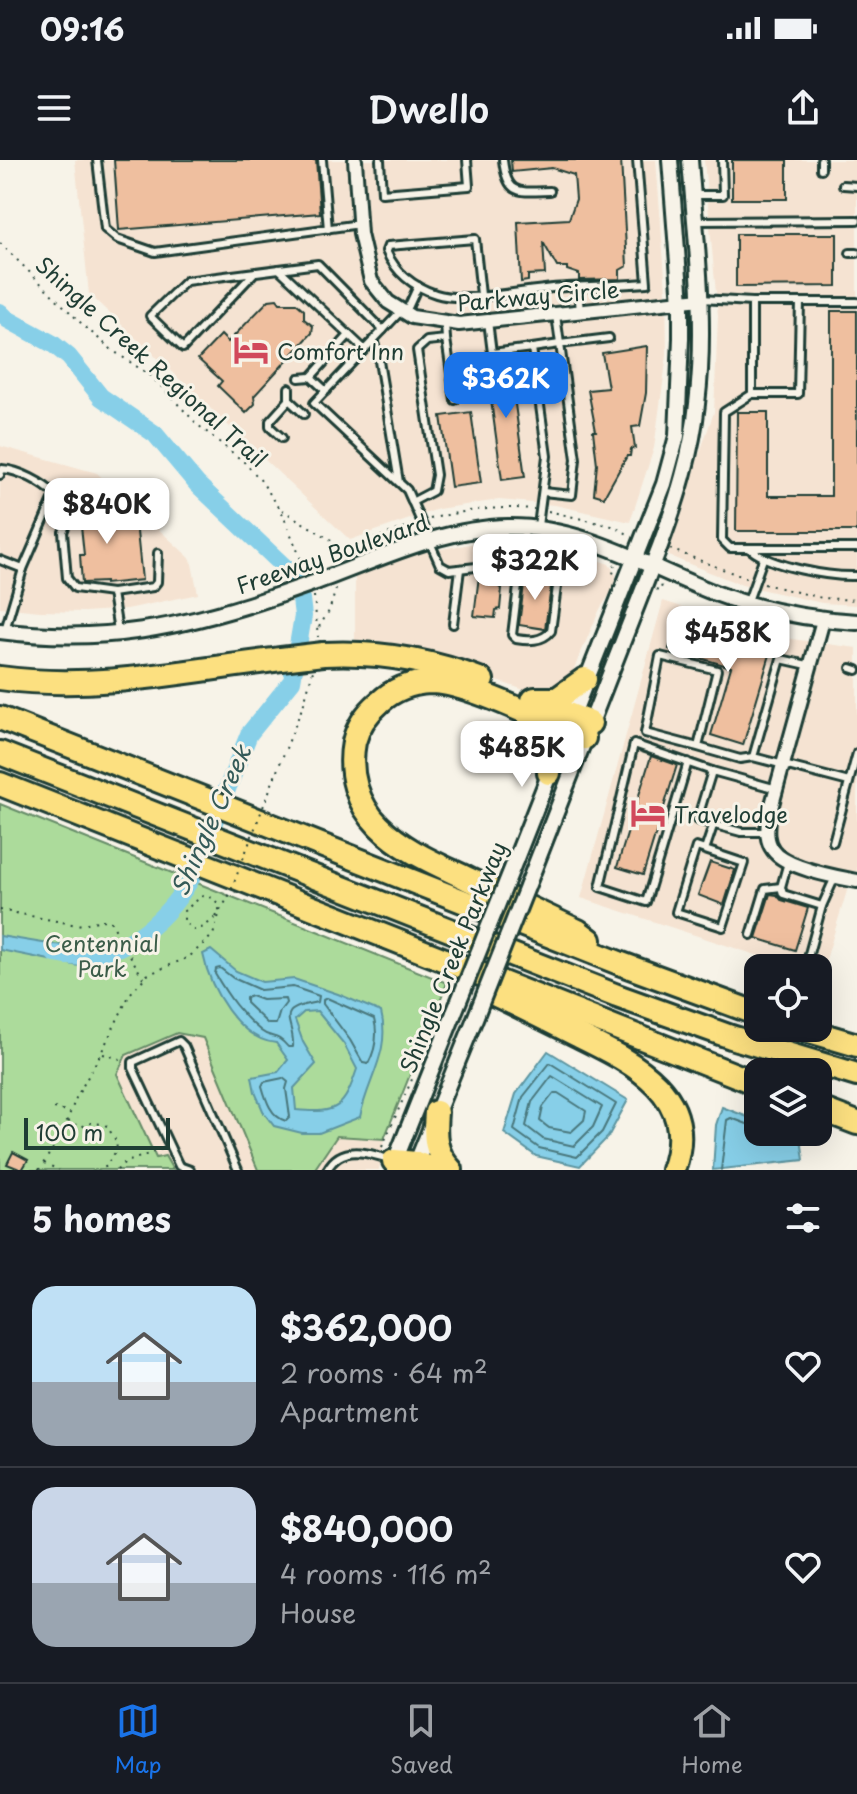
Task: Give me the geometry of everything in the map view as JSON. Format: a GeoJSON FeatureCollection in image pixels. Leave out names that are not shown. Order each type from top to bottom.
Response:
{"type":"FeatureCollection","features":[{"type":"Feature","properties":{"kind":"highway"},"geometry":{"type":"LineString","coordinates":[[0,678],[64,683],[112,681],[318,654],[382,655],[432,663],[578,727]]}},
{"type":"Feature","properties":{"kind":"highway"},"geometry":{"type":"LineString","coordinates":[[585,679],[557,699],[523,704],[441,683],[411,685],[392,692],[369,711],[358,729],[352,759],[357,792],[372,819],[400,843],[578,931],[619,963]]}},
{"type":"Feature","properties":{"kind":"highway"},"geometry":{"type":"LineString","coordinates":[[523,704],[544,731],[548,743],[549,773]]}},
{"type":"Feature","properties":{"kind":"highway"},"geometry":{"type":"LineString","coordinates":[[0,718],[619,963],[744,1009]]}},
{"type":"Feature","properties":{"kind":"highway"},"geometry":{"type":"LineString","coordinates":[[0,753],[629,1000],[731,1037],[857,1075]]}},
{"type":"Feature","properties":{"kind":"highway"},"geometry":{"type":"LineString","coordinates":[[0,784],[744,1078]]}},
{"type":"Feature","properties":{"kind":"highway"},"geometry":{"type":"LineString","coordinates":[[465,968],[490,992],[619,1055],[656,1082],[669,1100],[678,1131],[673,1170]]}},
{"type":"Feature","properties":{"kind":"highway"},"geometry":{"type":"LineString","coordinates":[[832,1038],[857,1045]]}},
{"type":"Feature","properties":{"kind":"highway"},"geometry":{"type":"LineString","coordinates":[[436,1112],[436,1146],[451,1170]]}},
{"type":"Feature","properties":{"kind":"highway"},"geometry":{"type":"LineString","coordinates":[[832,1113],[857,1123]]}},
{"type":"Feature","properties":{"kind":"street"},"geometry":{"type":"LineString","coordinates":[[355,160],[360,224],[371,281],[388,302],[403,312]]}},
{"type":"Feature","properties":{"kind":"street","name":"Shingle Creek Parkway"},"geometry":{"type":"LineString","coordinates":[[405,1166],[436,1112],[534,868],[578,727],[585,679],[664,484],[677,436],[681,302],[670,160]]}},
{"type":"Feature","properties":{"kind":"street","name":"Shingle Creek Parkway"},"geometry":{"type":"LineString","coordinates":[[405,1166],[454,1013],[549,773],[578,727],[653,566],[678,498],[694,428],[701,362],[701,299],[690,160]]}},
{"type":"Feature","properties":{"kind":"street","name":"Parkway Circle"},"geometry":{"type":"LineString","coordinates":[[403,312],[445,323],[701,299]]}},
{"type":"Feature","properties":{"kind":"street","name":"Freeway Boulevard"},"geometry":{"type":"LineString","coordinates":[[2,632],[64,637],[118,635],[209,618],[429,541],[489,528],[531,528],[584,539],[747,604],[823,620],[857,622]]}},
{"type":"Feature","properties":{"kind":"street"},"geometry":{"type":"LineString","coordinates":[[823,620],[767,832],[773,851],[788,862],[857,881]]}},
{"type":"Feature","properties":{"kind":"lane"},"geometry":{"type":"LineString","coordinates":[[97,160],[105,229],[117,239],[155,252],[360,224]]}},
{"type":"Feature","properties":{"kind":"lane"},"geometry":{"type":"LineString","coordinates":[[322,160],[328,229]]}},
{"type":"Feature","properties":{"kind":"lane"},"geometry":{"type":"LineString","coordinates":[[380,160],[382,193],[469,186],[467,160]]}},
{"type":"Feature","properties":{"kind":"lane"},"geometry":{"type":"LineString","coordinates":[[503,160],[505,179],[512,188],[525,192],[550,191]]}},
{"type":"Feature","properties":{"kind":"lane"},"geometry":{"type":"LineString","coordinates":[[481,295],[475,239],[388,246],[386,251],[392,263],[418,286],[446,297],[481,295],[647,283],[637,160]]}},
{"type":"Feature","properties":{"kind":"lane"},"geometry":{"type":"LineString","coordinates":[[693,195],[723,195],[722,160]]}},
{"type":"Feature","properties":{"kind":"lane"},"geometry":{"type":"LineString","coordinates":[[821,160],[821,169]]}},
{"type":"Feature","properties":{"kind":"lane"},"geometry":{"type":"LineString","coordinates":[[843,185],[857,186]]}},
{"type":"Feature","properties":{"kind":"lane"},"geometry":{"type":"LineString","coordinates":[[694,221],[857,220]]}},
{"type":"Feature","properties":{"kind":"lane"},"geometry":{"type":"LineString","coordinates":[[255,272],[183,348],[150,316],[186,281],[255,272],[318,264],[383,330]]}},
{"type":"Feature","properties":{"kind":"lane"},"geometry":{"type":"LineString","coordinates":[[279,269],[364,349]]}},
{"type":"Feature","properties":{"kind":"lane"},"geometry":{"type":"LineString","coordinates":[[418,286],[403,312],[314,403],[407,490],[440,565],[449,570],[521,562],[557,568],[551,631],[533,641],[516,639],[512,635],[521,562],[543,492],[547,456],[532,348]]}},
{"type":"Feature","properties":{"kind":"lane"},"geometry":{"type":"LineString","coordinates":[[578,288],[580,312]]}},
{"type":"Feature","properties":{"kind":"lane"},"geometry":{"type":"LineString","coordinates":[[701,299],[857,302]]}},
{"type":"Feature","properties":{"kind":"lane"},"geometry":{"type":"LineString","coordinates":[[752,302],[752,394]]}},
{"type":"Feature","properties":{"kind":"lane"},"geometry":{"type":"LineString","coordinates":[[800,302],[798,394],[752,394],[724,412],[722,540],[730,548],[857,548]]}},
{"type":"Feature","properties":{"kind":"lane"},"geometry":{"type":"LineString","coordinates":[[543,492],[572,495],[575,478],[575,446],[556,315]]}},
{"type":"Feature","properties":{"kind":"lane"},"geometry":{"type":"LineString","coordinates":[[488,321],[492,353],[609,338]]}},
{"type":"Feature","properties":{"kind":"lane"},"geometry":{"type":"LineString","coordinates":[[445,323],[455,400]]}},
{"type":"Feature","properties":{"kind":"lane"},"geometry":{"type":"LineString","coordinates":[[299,378],[311,377],[349,335]]}},
{"type":"Feature","properties":{"kind":"lane"},"geometry":{"type":"LineString","coordinates":[[412,502],[433,491],[436,475],[417,350],[427,341],[446,339]]}},
{"type":"Feature","properties":{"kind":"lane"},"geometry":{"type":"LineString","coordinates":[[373,340],[399,482]]}},
{"type":"Feature","properties":{"kind":"lane"},"geometry":{"type":"LineString","coordinates":[[311,377],[326,391]]}},
{"type":"Feature","properties":{"kind":"lane"},"geometry":{"type":"LineString","coordinates":[[282,438],[270,427],[270,421],[289,400],[289,388]]}},
{"type":"Feature","properties":{"kind":"lane"},"geometry":{"type":"LineString","coordinates":[[289,400],[304,414]]}},
{"type":"Feature","properties":{"kind":"lane"},"geometry":{"type":"LineString","coordinates":[[0,475],[2,469],[11,470],[55,495],[23,569],[2,632]]}},
{"type":"Feature","properties":{"kind":"lane"},"geometry":{"type":"LineString","coordinates":[[76,499],[63,532],[67,578],[75,588],[112,593],[153,587],[157,582],[158,553]]}},
{"type":"Feature","properties":{"kind":"lane"},"geometry":{"type":"LineString","coordinates":[[749,548],[763,559],[841,576],[857,576]]}},
{"type":"Feature","properties":{"kind":"lane"},"geometry":{"type":"LineString","coordinates":[[747,604],[763,559]]}},
{"type":"Feature","properties":{"kind":"lane"},"geometry":{"type":"LineString","coordinates":[[0,560],[23,569]]}},
{"type":"Feature","properties":{"kind":"lane"},"geometry":{"type":"LineString","coordinates":[[453,624],[460,569]]}},
{"type":"Feature","properties":{"kind":"lane"},"geometry":{"type":"LineString","coordinates":[[112,593],[118,635]]}},
{"type":"Feature","properties":{"kind":"lane"},"geometry":{"type":"LineString","coordinates":[[698,747],[717,670],[660,656],[645,733],[740,759],[753,757],[849,782]]}},
{"type":"Feature","properties":{"kind":"lane"},"geometry":{"type":"LineString","coordinates":[[753,757],[781,659],[812,666]]}},
{"type":"Feature","properties":{"kind":"lane"},"geometry":{"type":"LineString","coordinates":[[688,762],[646,902],[600,887],[634,744],[777,789]]}},
{"type":"Feature","properties":{"kind":"lane"},"geometry":{"type":"LineString","coordinates":[[833,842],[857,753]]}},
{"type":"Feature","properties":{"kind":"lane"},"geometry":{"type":"LineString","coordinates":[[712,771],[697,820],[741,832],[767,832]]}},
{"type":"Feature","properties":{"kind":"lane"},"geometry":{"type":"LineString","coordinates":[[705,850],[713,826]]}},
{"type":"Feature","properties":{"kind":"lane"},"geometry":{"type":"LineString","coordinates":[[696,847],[705,850],[744,863],[723,927],[676,912],[696,847]]}},
{"type":"Feature","properties":{"kind":"lane"},"geometry":{"type":"LineString","coordinates":[[788,862],[781,887],[783,894],[822,906]]}},
{"type":"Feature","properties":{"kind":"lane"},"geometry":{"type":"LineString","coordinates":[[809,954],[822,906],[835,877]]}},
{"type":"Feature","properties":{"kind":"lane"},"geometry":{"type":"LineString","coordinates":[[751,935],[765,889],[781,887]]}},
{"type":"Feature","properties":{"kind":"lane"},"geometry":{"type":"LineString","coordinates":[[188,1170],[179,1166],[133,1068],[133,1062],[179,1041],[184,1046],[238,1170]]}},
{"type":"Feature","properties":{"kind":"lane"},"geometry":{"type":"LineString","coordinates":[[327,1170],[339,1154],[355,1151],[405,1166]]}},
{"type":"Feature","properties":{"kind":"path","name":"Shingle Creek Regional Trail"},"geometry":{"type":"LineString","coordinates":[[0,243],[83,325],[112,350],[151,376],[198,425],[244,462],[264,485],[281,510],[312,582],[318,628],[318,654],[304,703],[224,906],[204,927],[194,930],[186,926],[184,911],[202,896],[211,896],[219,906],[218,924],[213,935],[189,957],[144,978],[124,1003],[101,1053],[78,1092],[59,1140],[39,1170]]}},
{"type":"Feature","properties":{"kind":"path"},"geometry":{"type":"LineString","coordinates":[[281,510],[346,549]]}},
{"type":"Feature","properties":{"kind":"path"},"geometry":{"type":"LineString","coordinates":[[318,628],[329,611],[337,589]]}},
{"type":"Feature","properties":{"kind":"path"},"geometry":{"type":"LineString","coordinates":[[0,910],[77,925],[107,920],[115,926],[144,978]]}},
{"type":"Feature","properties":{"kind":"path"},"geometry":{"type":"LineString","coordinates":[[405,1166],[438,1022]]}},
{"type":"Feature","properties":{"kind":"path"},"geometry":{"type":"LineString","coordinates":[[101,1053],[133,1062]]}},
{"type":"Feature","properties":{"kind":"path"},"geometry":{"type":"LineString","coordinates":[[54,1108],[70,1112]]}},
{"type":"Feature","properties":{"kind":"path"},"geometry":{"type":"LineString","coordinates":[[67,1120],[81,1127],[90,1123],[105,1124],[118,1143],[118,1151],[105,1166],[106,1170]]}},
{"type":"Feature","properties":{"kind":"path"},"geometry":{"type":"LineString","coordinates":[[117,1170],[124,1163],[170,1147]]}},
{"type":"Feature","properties":{"kind":"path"},"geometry":{"type":"LineString","coordinates":[[43,1163],[59,1170]]}},
{"type":"Feature","properties":{"kind":"shaded area"},"geometry":{"type":"Polygon","coordinates":[[[75,160],[656,160],[666,290],[667,355],[654,448],[630,522],[555,505],[499,500],[438,509],[350,540],[89,294],[75,160]]]}},
{"type":"Feature","properties":{"kind":"shaded area"},"geometry":{"type":"Polygon","coordinates":[[[704,160],[857,160],[857,605],[822,603],[742,585],[669,556],[667,547],[714,412],[718,316],[704,160]]]}},
{"type":"Feature","properties":{"kind":"shaded area"},"geometry":{"type":"Polygon","coordinates":[[[0,446],[97,473],[191,559],[198,594],[127,609],[85,612],[0,607],[0,446]]]}},
{"type":"Feature","properties":{"kind":"shaded area"},"geometry":{"type":"Polygon","coordinates":[[[510,542],[557,546],[609,564],[616,575],[614,588],[600,609],[566,687],[539,695],[423,656],[355,649],[355,575],[423,552],[471,544],[510,542]]]}},
{"type":"Feature","properties":{"kind":"shaded area"},"geometry":{"type":"Polygon","coordinates":[[[663,601],[777,637],[857,648],[857,871],[853,871],[828,954],[753,954],[581,898],[663,601]]]}},
{"type":"Feature","properties":{"kind":"shaded area"},"geometry":{"type":"Polygon","coordinates":[[[177,1033],[203,1038],[258,1170],[173,1170],[165,1157],[156,1158],[117,1074],[126,1055],[177,1033]]]}},
{"type":"Feature","properties":{"kind":"shaded area"},"geometry":{"type":"Polygon","coordinates":[[[336,1136],[384,1139],[379,1170],[314,1170],[336,1136]]]}},
{"type":"Feature","properties":{"kind":"green space","name":"Centennial Park"},"geometry":{"type":"Polygon","coordinates":[[[0,804],[447,983],[384,1139],[337,1136],[314,1170],[258,1170],[203,1038],[177,1033],[126,1055],[117,1074],[156,1158],[165,1156],[173,1170],[0,1170],[0,804]]]}},
{"type":"Feature","properties":{"kind":"water"},"geometry":{"type":"Polygon","coordinates":[[[0,936],[79,946],[79,966],[0,950],[0,936]]]}},
{"type":"Feature","properties":{"kind":"water"},"geometry":{"type":"Polygon","coordinates":[[[211,950],[236,971],[262,982],[294,979],[381,1012],[381,1053],[360,1117],[319,1133],[302,1133],[274,1126],[264,1113],[252,1077],[278,1072],[288,1060],[276,1043],[250,1032],[228,1010],[212,982],[203,954],[211,950]],[[317,1011],[304,1012],[295,1020],[316,1064],[294,1088],[296,1110],[321,1111],[337,1106],[343,1100],[357,1069],[344,1044],[317,1011]]]}},
{"type":"Feature","properties":{"kind":"water"},"geometry":{"type":"Polygon","coordinates":[[[548,1051],[628,1100],[608,1137],[580,1166],[536,1156],[504,1133],[516,1094],[548,1051]]]}},
{"type":"Feature","properties":{"kind":"water"},"geometry":{"type":"Polygon","coordinates":[[[722,1107],[744,1116],[744,1146],[802,1146],[804,1160],[713,1170],[716,1125],[722,1107]]]}},
{"type":"Feature","properties":{"kind":"building"},"geometry":{"type":"Polygon","coordinates":[[[114,160],[316,160],[320,213],[119,230],[114,160]]]}},
{"type":"Feature","properties":{"kind":"building"},"geometry":{"type":"Polygon","coordinates":[[[511,160],[621,160],[627,266],[620,270],[620,279],[579,280],[579,274],[567,270],[567,267],[557,267],[543,242],[545,274],[528,275],[528,281],[521,282],[518,222],[569,219],[576,199],[574,175],[552,168],[512,172],[511,160]]]}},
{"type":"Feature","properties":{"kind":"building"},"geometry":{"type":"Polygon","coordinates":[[[732,160],[787,160],[787,199],[732,199],[732,160]]]}},
{"type":"Feature","properties":{"kind":"building"},"geometry":{"type":"Polygon","coordinates":[[[736,234],[837,234],[837,286],[736,287],[736,234]]]}},
{"type":"Feature","properties":{"kind":"building","name":"Comfort Inn"},"geometry":{"type":"Polygon","coordinates":[[[277,299],[280,303],[296,303],[304,310],[304,319],[313,326],[312,333],[254,396],[255,404],[246,413],[218,386],[222,381],[198,359],[221,335],[228,342],[269,300],[277,299]]]}},
{"type":"Feature","properties":{"kind":"building"},"geometry":{"type":"Polygon","coordinates":[[[831,311],[857,311],[857,531],[736,531],[737,412],[768,412],[768,496],[831,496],[831,311]]]}},
{"type":"Feature","properties":{"kind":"building"},"geometry":{"type":"Polygon","coordinates":[[[647,346],[646,393],[640,426],[632,427],[635,448],[631,449],[630,456],[627,456],[604,497],[594,494],[597,464],[593,431],[596,431],[588,390],[608,388],[602,353],[647,346]]]}},
{"type":"Feature","properties":{"kind":"building"},"geometry":{"type":"Polygon","coordinates":[[[509,361],[525,477],[502,480],[486,364],[509,361]]]}},
{"type":"Feature","properties":{"kind":"building"},"geometry":{"type":"Polygon","coordinates":[[[471,412],[481,483],[451,487],[441,416],[471,412]]]}},
{"type":"Feature","properties":{"kind":"building"},"geometry":{"type":"Polygon","coordinates":[[[94,495],[119,523],[136,522],[142,580],[82,583],[80,555],[84,555],[79,507],[81,496],[94,495]]]}},
{"type":"Feature","properties":{"kind":"building"},"geometry":{"type":"Polygon","coordinates":[[[479,576],[500,578],[500,609],[496,610],[495,618],[474,616],[479,576]]]}},
{"type":"Feature","properties":{"kind":"building"},"geometry":{"type":"Polygon","coordinates":[[[525,576],[552,580],[545,629],[519,625],[525,576]]]}},
{"type":"Feature","properties":{"kind":"building"},"geometry":{"type":"Polygon","coordinates":[[[677,620],[772,648],[743,745],[711,735],[731,667],[669,649],[677,620]]]}},
{"type":"Feature","properties":{"kind":"building","name":"Travelodge"},"geometry":{"type":"Polygon","coordinates":[[[651,756],[677,765],[643,875],[617,867],[651,756]]]}},
{"type":"Feature","properties":{"kind":"building"},"geometry":{"type":"Polygon","coordinates":[[[710,862],[735,870],[724,905],[698,895],[710,862]]]}},
{"type":"Feature","properties":{"kind":"building"},"geometry":{"type":"Polygon","coordinates":[[[770,894],[808,908],[795,950],[756,938],[770,894]]]}},
{"type":"Feature","properties":{"kind":"building"},"geometry":{"type":"Polygon","coordinates":[[[13,1152],[28,1160],[22,1170],[7,1164],[13,1152]]]}},
{"type":"Feature","properties":{"kind":"waterway","name":"Shingle Creek"},"geometry":{"type":"LineString","coordinates":[[0,312],[53,344],[69,357],[101,397],[155,434],[197,484],[291,573],[301,599],[303,616],[292,681],[249,734],[192,877],[180,895],[152,926],[117,948],[77,956],[55,954]]}},
{"type":"Feature","properties":{"kind":"place","name":"Comfort Inn"},"geometry":{"type":"Point","coordinates":[251,350]}},
{"type":"Feature","properties":{"kind":"place","name":"Travelodge"},"geometry":{"type":"Point","coordinates":[648,813]}}]}
